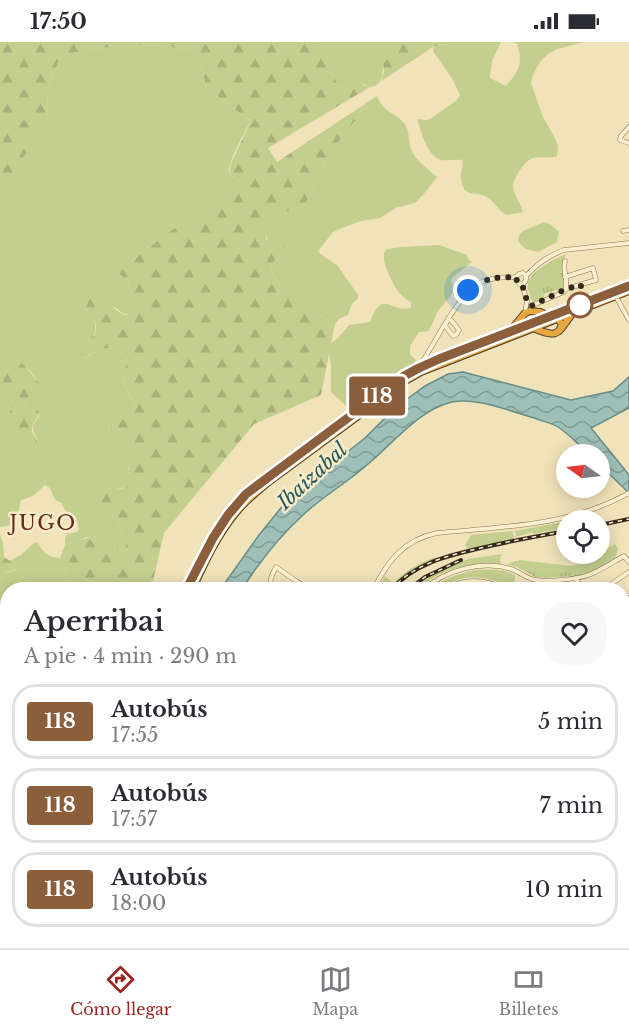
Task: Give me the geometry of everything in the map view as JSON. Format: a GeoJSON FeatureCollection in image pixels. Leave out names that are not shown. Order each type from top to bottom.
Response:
{"type":"FeatureCollection","features":[{"type":"Feature","properties":{"kind":"highway"},"geometry":{"type":"LineString","coordinates":[[196,582],[231,518],[250,498],[416,375],[530,327],[628,290]]}},
{"type":"Feature","properties":{"kind":"highway"},"geometry":{"type":"LineString","coordinates":[[553,318],[607,300],[614,294]]}},
{"type":"Feature","properties":{"kind":"highway"},"geometry":{"type":"LineString","coordinates":[[508,333],[524,315],[533,309],[561,323],[560,331]]}},
{"type":"Feature","properties":{"kind":"highway"},"geometry":{"type":"LineString","coordinates":[[524,315],[523,322],[530,327],[555,334],[560,331],[572,313]]}},
{"type":"Feature","properties":{"kind":"highway"},"geometry":{"type":"LineString","coordinates":[[190,582],[222,523],[235,506],[259,484],[408,374],[430,363],[508,333],[530,327]]}},
{"type":"Feature","properties":{"kind":"street"},"geometry":{"type":"LineString","coordinates":[[629,127],[620,140],[629,143]]}},
{"type":"Feature","properties":{"kind":"street"},"geometry":{"type":"LineString","coordinates":[[623,231],[629,230]]}},
{"type":"Feature","properties":{"kind":"street"},"geometry":{"type":"LineString","coordinates":[[522,284],[533,268],[564,250],[629,243]]}},
{"type":"Feature","properties":{"kind":"street"},"geometry":{"type":"LineString","coordinates":[[565,261],[563,268],[566,289]]}},
{"type":"Feature","properties":{"kind":"street"},"geometry":{"type":"LineString","coordinates":[[516,277],[517,281],[522,284],[527,301],[533,309],[566,289],[596,280],[593,268],[565,277]]}},
{"type":"Feature","properties":{"kind":"street"},"geometry":{"type":"LineString","coordinates":[[423,361],[467,292],[491,278],[516,277],[520,273],[526,276]]}},
{"type":"Feature","properties":{"kind":"street"},"geometry":{"type":"LineString","coordinates":[[621,307],[628,290]]}},
{"type":"Feature","properties":{"kind":"street"},"geometry":{"type":"LineString","coordinates":[[614,294],[629,320]]}},
{"type":"Feature","properties":{"kind":"street"},"geometry":{"type":"LineString","coordinates":[[607,300],[621,307]]}},
{"type":"Feature","properties":{"kind":"street"},"geometry":{"type":"LineString","coordinates":[[524,315],[527,301]]}},
{"type":"Feature","properties":{"kind":"street"},"geometry":{"type":"LineString","coordinates":[[377,582],[386,565],[395,555],[410,543],[426,536],[550,520],[587,510],[627,494]]}},
{"type":"Feature","properties":{"kind":"street"},"geometry":{"type":"LineString","coordinates":[[435,582],[452,573],[480,566],[507,568],[538,581],[574,578],[593,573],[624,556],[629,562]]}},
{"type":"Feature","properties":{"kind":"street"},"geometry":{"type":"LineString","coordinates":[[270,582],[276,567],[296,582]]}},
{"type":"Feature","properties":{"kind":"street"},"geometry":{"type":"LineString","coordinates":[[615,582],[629,572]]}},
{"type":"Feature","properties":{"kind":"street"},"geometry":{"type":"LineString","coordinates":[[574,578],[577,582]]}},
{"type":"Feature","properties":{"kind":"street"},"geometry":{"type":"LineString","coordinates":[[464,582],[477,580],[488,582]]}},
{"type":"Feature","properties":{"kind":"green space"},"geometry":{"type":"Polygon","coordinates":[[[0,42],[313,42],[340,88],[359,81],[370,87],[268,148],[277,162],[365,104],[326,160],[305,205],[267,219],[266,240],[278,240],[284,246],[281,255],[271,265],[278,283],[335,324],[321,395],[254,424],[164,533],[153,581],[67,582],[64,565],[60,558],[65,545],[96,536],[114,541],[118,558],[124,554],[126,547],[122,532],[112,513],[101,510],[98,505],[109,492],[131,485],[127,459],[134,445],[125,439],[108,436],[110,423],[121,419],[132,422],[135,416],[134,405],[124,379],[128,359],[121,352],[109,348],[82,359],[80,352],[82,340],[95,336],[96,331],[94,317],[86,308],[89,299],[96,298],[123,314],[137,313],[128,281],[117,272],[117,268],[131,261],[181,223],[224,204],[244,185],[233,177],[230,168],[251,121],[206,88],[201,63],[192,50],[176,49],[172,46],[121,45],[61,55],[48,88],[47,123],[0,192],[0,42]]]}},
{"type":"Feature","properties":{"kind":"green space"},"geometry":{"type":"Polygon","coordinates":[[[313,42],[394,42],[397,53],[383,62],[381,79],[375,86],[371,87],[359,81],[340,88],[313,42]]]}},
{"type":"Feature","properties":{"kind":"green space"},"geometry":{"type":"Polygon","coordinates":[[[394,42],[447,42],[433,47],[381,81],[384,72],[383,62],[397,53],[394,42]]]}},
{"type":"Feature","properties":{"kind":"green space"},"geometry":{"type":"Polygon","coordinates":[[[447,42],[501,42],[492,61],[490,78],[506,86],[517,72],[520,62],[517,44],[513,42],[584,42],[557,49],[548,54],[540,62],[533,75],[531,83],[543,117],[558,146],[557,156],[531,159],[524,164],[517,175],[513,186],[523,212],[506,215],[485,196],[467,192],[461,179],[462,160],[437,158],[425,143],[417,119],[430,119],[457,100],[460,95],[453,80],[433,51],[434,47],[447,42]]]}},
{"type":"Feature","properties":{"kind":"green space"},"geometry":{"type":"Polygon","coordinates":[[[121,45],[172,46],[176,49],[192,50],[201,63],[206,88],[251,121],[237,146],[229,168],[232,176],[245,185],[224,204],[181,223],[131,261],[117,268],[117,272],[128,281],[137,313],[125,314],[115,307],[93,314],[95,333],[82,359],[105,349],[114,349],[125,355],[128,359],[124,374],[125,385],[135,411],[132,422],[110,423],[108,435],[129,440],[135,445],[128,468],[131,485],[117,489],[101,510],[112,513],[124,537],[125,551],[118,558],[115,554],[114,541],[86,537],[65,545],[67,534],[77,532],[79,529],[76,517],[67,512],[62,503],[55,500],[50,488],[45,485],[33,496],[21,500],[14,522],[0,527],[0,390],[16,406],[10,411],[18,432],[32,445],[38,440],[33,428],[39,416],[35,408],[23,405],[41,392],[35,377],[22,364],[12,358],[0,364],[0,192],[47,123],[48,88],[61,55],[121,45]]]}},
{"type":"Feature","properties":{"kind":"green space"},"geometry":{"type":"Polygon","coordinates":[[[377,96],[383,106],[405,125],[415,157],[437,177],[415,203],[395,208],[380,218],[361,221],[333,232],[319,250],[320,254],[337,265],[358,295],[348,315],[339,319],[335,324],[278,283],[271,265],[278,258],[268,240],[267,219],[305,205],[326,160],[365,104],[377,96]]]}},
{"type":"Feature","properties":{"kind":"green space"},"geometry":{"type":"Polygon","coordinates":[[[544,222],[559,232],[557,242],[538,252],[526,249],[520,244],[519,235],[523,231],[544,222]]]}},
{"type":"Feature","properties":{"kind":"green space"},"geometry":{"type":"Polygon","coordinates":[[[439,245],[467,255],[472,262],[451,280],[453,293],[438,311],[429,331],[419,332],[410,346],[410,354],[420,365],[353,412],[331,392],[328,346],[349,325],[370,322],[379,306],[383,304],[404,309],[411,308],[411,302],[398,292],[390,276],[384,258],[386,250],[439,245]]]}},
{"type":"Feature","properties":{"kind":"green space"},"geometry":{"type":"Polygon","coordinates":[[[566,254],[562,266],[563,288],[544,294],[544,298],[532,301],[528,288],[530,278],[544,265],[566,254]]]}},
{"type":"Feature","properties":{"kind":"green space"},"geometry":{"type":"Polygon","coordinates":[[[12,357],[24,365],[43,388],[23,404],[39,412],[32,428],[37,440],[35,446],[18,432],[9,414],[16,406],[0,390],[0,364],[12,357]]]}},
{"type":"Feature","properties":{"kind":"green space"},"geometry":{"type":"Polygon","coordinates":[[[556,523],[556,530],[533,534],[533,532],[516,537],[515,531],[556,523]]]}},
{"type":"Feature","properties":{"kind":"green space"},"geometry":{"type":"Polygon","coordinates":[[[512,531],[514,539],[468,550],[465,545],[471,535],[512,531]]]}},
{"type":"Feature","properties":{"kind":"green space"},"geometry":{"type":"Polygon","coordinates":[[[0,533],[4,557],[17,568],[7,572],[0,582],[0,533]]]}},
{"type":"Feature","properties":{"kind":"green space"},"geometry":{"type":"Polygon","coordinates":[[[35,542],[38,543],[46,554],[60,558],[64,565],[67,582],[1,582],[1,578],[6,573],[15,570],[16,565],[9,561],[21,555],[35,542]]]}},
{"type":"Feature","properties":{"kind":"green space"},"geometry":{"type":"Polygon","coordinates":[[[615,544],[618,549],[615,558],[610,561],[610,547],[615,544]]]}},
{"type":"Feature","properties":{"kind":"green space"},"geometry":{"type":"Polygon","coordinates":[[[502,554],[501,564],[468,565],[446,571],[427,582],[422,582],[430,577],[468,559],[502,554]]]}},
{"type":"Feature","properties":{"kind":"green space"},"geometry":{"type":"Polygon","coordinates":[[[438,557],[394,582],[403,574],[425,561],[438,557]]]}},
{"type":"Feature","properties":{"kind":"green space"},"geometry":{"type":"Polygon","coordinates":[[[520,560],[571,566],[605,564],[591,572],[579,575],[546,578],[535,577],[507,564],[520,560]]]}},
{"type":"Feature","properties":{"kind":"green space"},"geometry":{"type":"Polygon","coordinates":[[[476,570],[506,572],[515,575],[515,580],[514,582],[498,582],[468,577],[452,582],[439,582],[476,570]]]}},
{"type":"Feature","properties":{"kind":"green space"},"geometry":{"type":"Polygon","coordinates":[[[385,576],[392,582],[382,582],[385,576]]]}},
{"type":"Feature","properties":{"kind":"water"},"geometry":{"type":"Polygon","coordinates":[[[463,372],[571,400],[613,391],[629,377],[629,408],[591,428],[604,444],[578,444],[556,426],[506,409],[484,403],[462,401],[440,406],[418,419],[360,471],[311,508],[278,541],[247,582],[226,582],[289,498],[365,438],[395,408],[425,386],[448,374],[463,372]]]}},
{"type":"Feature","properties":{"kind":"water"},"geometry":{"type":"Polygon","coordinates":[[[610,452],[629,475],[629,493],[610,475],[610,452]]]}},
{"type":"Feature","properties":{"kind":"railway"},"geometry":{"type":"LineString","coordinates":[[610,523],[629,519]]}},
{"type":"Feature","properties":{"kind":"railway"},"geometry":{"type":"LineString","coordinates":[[399,582],[421,567],[444,558],[503,543],[556,533]]}},
{"type":"Feature","properties":{"kind":"railway"},"geometry":{"type":"LineString","coordinates":[[418,582],[461,560]]}},
{"type":"Feature","properties":{"kind":"bus line","name":"118"},"geometry":{"type":"LineString","coordinates":[[190,582],[222,523],[246,494],[404,376],[439,359],[629,286]]}},
{"type":"Feature","properties":{"kind":"district","name":"JUGO"},"geometry":{"type":"Point","coordinates":[43,523]}},
{"type":"Feature","properties":{"kind":"route"},"geometry":{"type":"LineString","coordinates":[[468,290],[491,278],[516,277],[518,283],[522,284],[527,301],[531,306],[564,292],[566,289],[581,285],[580,305]]}},
{"type":"Feature","properties":{"kind":"water label","name":"Ibaizabal"},"geometry":{"type":"Point","coordinates":[312,476]}}]}
